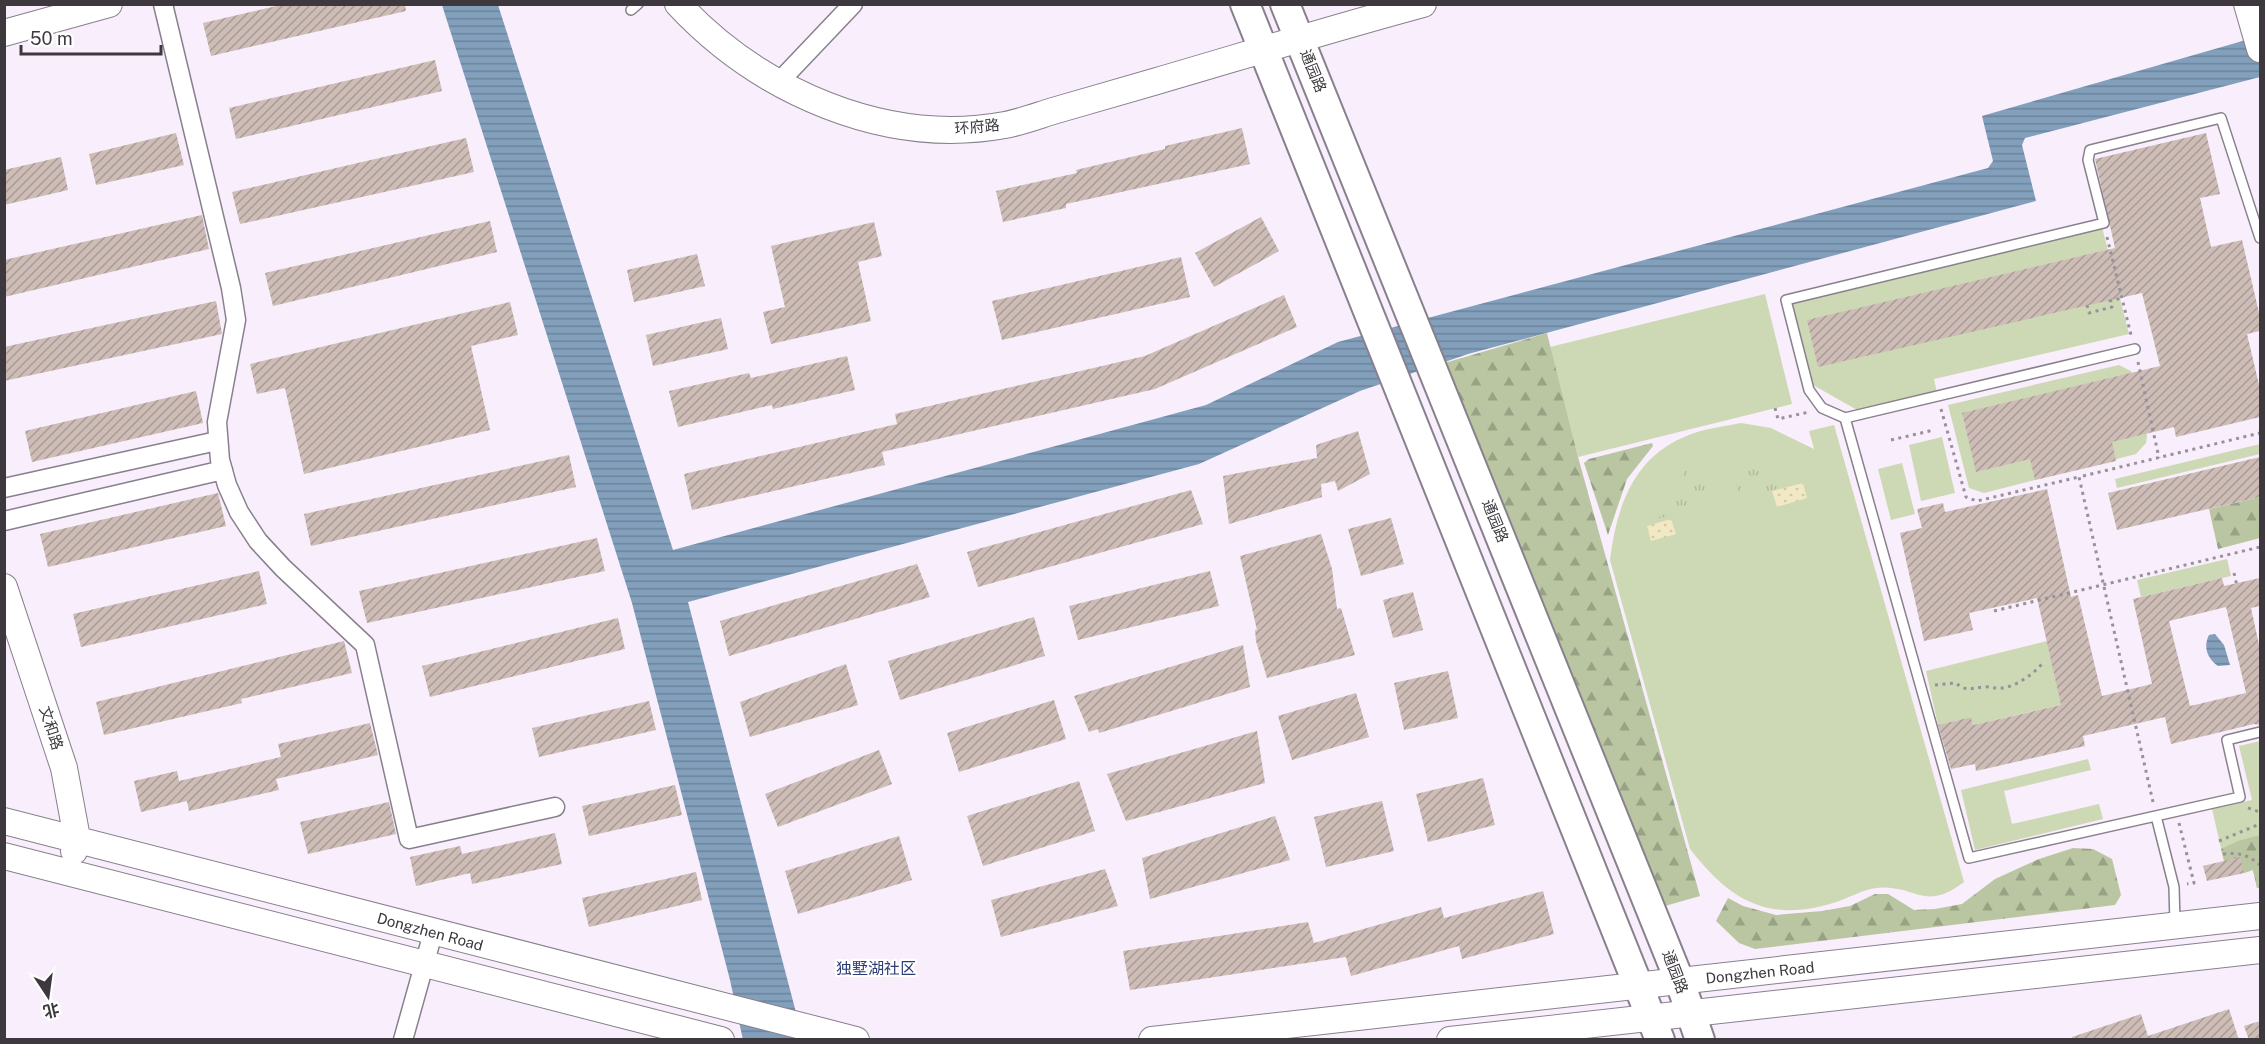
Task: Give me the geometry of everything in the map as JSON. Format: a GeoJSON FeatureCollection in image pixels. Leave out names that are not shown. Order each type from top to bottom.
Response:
{"type":"FeatureCollection","features":[{"type":"Feature","properties":{"kind":"main road"},"geometry":{"type":"LineString","coordinates":[[4,33],[109,4]]}},
{"type":"Feature","properties":{"kind":"main road","name":"环府路"},"geometry":{"type":"LineString","coordinates":[[678,4],[729,51],[778,83],[827,105],[875,122],[940,130],[1005,125],[1299,38],[1423,4]]}},
{"type":"Feature","properties":{"kind":"main road"},"geometry":{"type":"LineString","coordinates":[[1245,4],[1656,1028]]}},
{"type":"Feature","properties":{"kind":"main road","name":"通园路"},"geometry":{"type":"LineString","coordinates":[[1285,4],[1412,314],[1696,1027]]}},
{"type":"Feature","properties":{"kind":"main road"},"geometry":{"type":"LineString","coordinates":[[2247,4],[2258,41]]}},
{"type":"Feature","properties":{"kind":"main road","name":"文和路"},"geometry":{"type":"LineString","coordinates":[[4,586],[64,768],[77,838],[70,873]]}},
{"type":"Feature","properties":{"kind":"main road","name":"Dongzhen Road"},"geometry":{"type":"LineString","coordinates":[[4,821],[856,1040]]}},
{"type":"Feature","properties":{"kind":"main road"},"geometry":{"type":"LineString","coordinates":[[4,856],[721,1040]]}},
{"type":"Feature","properties":{"kind":"main road","name":"Dongzhen Road"},"geometry":{"type":"LineString","coordinates":[[1152,1040],[2260,916]]}},
{"type":"Feature","properties":{"kind":"main road"},"geometry":{"type":"LineString","coordinates":[[1450,1040],[1696,1027],[2260,950]]}},
{"type":"Feature","properties":{"kind":"street"},"geometry":{"type":"LineString","coordinates":[[162,4],[231,288],[236,320],[217,422],[217,441],[223,470],[239,512],[258,541],[283,568],[361,638],[365,645],[409,839],[555,807]]}},
{"type":"Feature","properties":{"kind":"street"},"geometry":{"type":"LineString","coordinates":[[778,83],[854,4]]}},
{"type":"Feature","properties":{"kind":"street"},"geometry":{"type":"LineString","coordinates":[[4,488],[217,441]]}},
{"type":"Feature","properties":{"kind":"street"},"geometry":{"type":"LineString","coordinates":[[4,521],[223,470]]}},
{"type":"Feature","properties":{"kind":"street"},"geometry":{"type":"LineString","coordinates":[[403,1040],[433,933]]}},
{"type":"Feature","properties":{"kind":"lane"},"geometry":{"type":"LineString","coordinates":[[2135,349],[1845,418],[1822,408],[1809,390],[1786,300],[2104,223],[2088,160],[2090,150],[2221,118],[2260,238]]}},
{"type":"Feature","properties":{"kind":"lane"},"geometry":{"type":"LineString","coordinates":[[1845,418],[1969,858],[2240,797],[2228,740],[2260,732]]}},
{"type":"Feature","properties":{"kind":"lane"},"geometry":{"type":"LineString","coordinates":[[2156,816],[2174,887],[2175,926]]}},
{"type":"Feature","properties":{"kind":"path"},"geometry":{"type":"LineString","coordinates":[[2104,223],[2159,458]]}},
{"type":"Feature","properties":{"kind":"path"},"geometry":{"type":"LineString","coordinates":[[2087,305],[2089,313],[2112,307],[2110,301],[2122,298]]}},
{"type":"Feature","properties":{"kind":"path"},"geometry":{"type":"LineString","coordinates":[[1937,396],[1966,497],[1977,501],[2260,433]]}},
{"type":"Feature","properties":{"kind":"path"},"geometry":{"type":"LineString","coordinates":[[1775,408],[1778,420],[1822,408]]}},
{"type":"Feature","properties":{"kind":"path"},"geometry":{"type":"LineString","coordinates":[[1891,440],[1934,430]]}},
{"type":"Feature","properties":{"kind":"path"},"geometry":{"type":"LineString","coordinates":[[2079,477],[2156,816]]}},
{"type":"Feature","properties":{"kind":"path"},"geometry":{"type":"LineString","coordinates":[[1994,611],[2260,547]]}},
{"type":"Feature","properties":{"kind":"path"},"geometry":{"type":"LineString","coordinates":[[2234,573],[2236,586]]}},
{"type":"Feature","properties":{"kind":"path"},"geometry":{"type":"LineString","coordinates":[[1921,687],[1956,683],[1963,689],[2004,688],[2017,684],[2042,664]]}},
{"type":"Feature","properties":{"kind":"path"},"geometry":{"type":"LineString","coordinates":[[2174,887],[2194,883],[2176,812]]}},
{"type":"Feature","properties":{"kind":"path"},"geometry":{"type":"LineString","coordinates":[[2219,841],[2260,824]]}},
{"type":"Feature","properties":{"kind":"path"},"geometry":{"type":"LineString","coordinates":[[2223,854],[2236,852],[2246,855],[2260,865]]}},
{"type":"Feature","properties":{"kind":"green space"},"geometry":{"type":"Polygon","coordinates":[[[2102,227],[2129,334],[1934,379],[1937,393],[1859,411],[1813,385],[1791,301],[2102,227]]]}},
{"type":"Feature","properties":{"kind":"green space"},"geometry":{"type":"Polygon","coordinates":[[[1765,294],[1792,404],[1578,457],[1550,347],[1765,294]]]}},
{"type":"Feature","properties":{"kind":"green space"},"geometry":{"type":"Polygon","coordinates":[[[1547,333],[1578,457],[1700,896],[1658,908],[1441,364],[1547,333]]]}},
{"type":"Feature","properties":{"kind":"green space"},"geometry":{"type":"Polygon","coordinates":[[[2119,365],[2131,371],[2147,436],[2146,443],[2136,454],[1984,493],[1969,488],[1948,405],[2119,365]]]}},
{"type":"Feature","properties":{"kind":"green space"},"geometry":{"type":"Polygon","coordinates":[[[1741,423],[1771,428],[1814,449],[1809,431],[1834,425],[1964,882],[1950,891],[1929,896],[1890,888],[1877,888],[1810,909],[1769,908],[1752,903],[1735,894],[1705,867],[1690,849],[1610,560],[1622,505],[1639,473],[1650,459],[1689,435],[1741,423]]]}},
{"type":"Feature","properties":{"kind":"green space"},"geometry":{"type":"Polygon","coordinates":[[[1942,437],[1955,493],[1921,501],[1909,445],[1942,437]]]}},
{"type":"Feature","properties":{"kind":"green space"},"geometry":{"type":"Polygon","coordinates":[[[1652,443],[1653,446],[1627,479],[1608,535],[1584,463],[1589,459],[1652,443]]]}},
{"type":"Feature","properties":{"kind":"green space"},"geometry":{"type":"Polygon","coordinates":[[[2260,444],[2260,454],[2117,488],[2115,479],[2260,444]]]}},
{"type":"Feature","properties":{"kind":"green space"},"geometry":{"type":"Polygon","coordinates":[[[1743,459],[1794,484],[1743,499],[1737,489],[1736,479],[1743,459]]]}},
{"type":"Feature","properties":{"kind":"green space"},"geometry":{"type":"Polygon","coordinates":[[[1902,463],[1915,514],[1891,520],[1878,469],[1902,463]]]}},
{"type":"Feature","properties":{"kind":"green space"},"geometry":{"type":"Polygon","coordinates":[[[1687,468],[1704,484],[1711,505],[1658,519],[1687,468]]]}},
{"type":"Feature","properties":{"kind":"green space"},"geometry":{"type":"Polygon","coordinates":[[[2260,497],[2260,538],[2218,549],[2209,509],[2260,497]]]}},
{"type":"Feature","properties":{"kind":"green space"},"geometry":{"type":"Polygon","coordinates":[[[2227,559],[2231,576],[2141,597],[2137,580],[2227,559]]]}},
{"type":"Feature","properties":{"kind":"green space"},"geometry":{"type":"Polygon","coordinates":[[[2047,641],[2059,693],[2074,702],[1973,725],[1971,717],[1938,725],[1926,671],[2047,641]]]}},
{"type":"Feature","properties":{"kind":"green space"},"geometry":{"type":"Polygon","coordinates":[[[2260,741],[2260,888],[2257,888],[2253,870],[2244,873],[2224,861],[2212,809],[2252,800],[2239,746],[2260,741]]]}},
{"type":"Feature","properties":{"kind":"green space"},"geometry":{"type":"Polygon","coordinates":[[[2088,759],[2091,770],[2004,791],[2012,824],[2099,804],[2103,819],[1975,850],[1961,790],[2088,759]]]}},
{"type":"Feature","properties":{"kind":"green space"},"geometry":{"type":"Polygon","coordinates":[[[2260,835],[2260,888],[2257,888],[2253,870],[2244,873],[2224,861],[2221,849],[2260,835]]]}},
{"type":"Feature","properties":{"kind":"green space"},"geometry":{"type":"Polygon","coordinates":[[[2073,848],[2093,849],[2112,859],[2121,895],[2115,905],[1755,949],[1739,943],[1716,921],[1728,898],[1743,906],[1776,915],[1850,906],[1875,894],[1888,894],[1914,910],[1962,904],[1995,879],[2039,859],[2073,848]]]}},
{"type":"Feature","properties":{"kind":"sand"},"geometry":{"type":"Polygon","coordinates":[[[1803,483],[1807,498],[1777,507],[1772,491],[1803,483]]]}},
{"type":"Feature","properties":{"kind":"sand"},"geometry":{"type":"Polygon","coordinates":[[[1671,519],[1676,534],[1651,541],[1647,526],[1671,519]]]}},
{"type":"Feature","properties":{"kind":"water"},"geometry":{"type":"Polygon","coordinates":[[[442,5],[498,5],[673,550],[1206,405],[1338,342],[1988,168],[1993,161],[1982,116],[2260,36],[2260,77],[2025,138],[2022,145],[2036,201],[1468,354],[1360,391],[1199,464],[688,602],[803,1039],[743,1040],[730,980],[632,603],[442,5]]]}},
{"type":"Feature","properties":{"kind":"water"},"geometry":{"type":"Polygon","coordinates":[[[2215,634],[2224,645],[2230,665],[2218,666],[2209,656],[2206,648],[2207,639],[2209,635],[2215,634]]]}},
{"type":"Feature","properties":{"kind":"building"},"geometry":{"type":"Polygon","coordinates":[[[285,4],[405,4],[406,11],[211,56],[203,23],[285,4]]]}},
{"type":"Feature","properties":{"kind":"building"},"geometry":{"type":"Polygon","coordinates":[[[435,60],[442,91],[236,139],[229,108],[435,60]]]}},
{"type":"Feature","properties":{"kind":"building"},"geometry":{"type":"Polygon","coordinates":[[[1242,128],[1250,164],[1066,204],[1066,208],[1003,222],[996,191],[1077,173],[1076,170],[1242,128]]]}},
{"type":"Feature","properties":{"kind":"building"},"geometry":{"type":"Polygon","coordinates":[[[176,133],[184,165],[96,185],[89,154],[176,133]]]}},
{"type":"Feature","properties":{"kind":"building"},"geometry":{"type":"Polygon","coordinates":[[[2206,133],[2220,194],[2200,198],[2211,247],[2242,240],[2260,317],[2260,331],[2247,334],[2260,389],[2260,417],[2176,437],[2174,427],[2112,442],[2116,461],[2035,480],[2030,459],[1976,472],[1962,413],[2160,366],[2142,293],[1818,367],[1807,320],[2115,248],[2095,159],[2206,133]]]}},
{"type":"Feature","properties":{"kind":"building"},"geometry":{"type":"Polygon","coordinates":[[[466,138],[474,172],[240,224],[232,192],[466,138]]]}},
{"type":"Feature","properties":{"kind":"building"},"geometry":{"type":"Polygon","coordinates":[[[61,157],[68,190],[4,205],[4,170],[61,157]]]}},
{"type":"Feature","properties":{"kind":"building"},"geometry":{"type":"Polygon","coordinates":[[[202,215],[209,249],[4,297],[4,260],[202,215]]]}},
{"type":"Feature","properties":{"kind":"building"},"geometry":{"type":"Polygon","coordinates":[[[1261,217],[1279,251],[1214,287],[1195,253],[1261,217]]]}},
{"type":"Feature","properties":{"kind":"building"},"geometry":{"type":"Polygon","coordinates":[[[490,221],[497,252],[273,306],[265,273],[490,221]]]}},
{"type":"Feature","properties":{"kind":"building"},"geometry":{"type":"Polygon","coordinates":[[[874,222],[882,256],[858,262],[871,321],[771,344],[763,312],[785,307],[771,246],[874,222]]]}},
{"type":"Feature","properties":{"kind":"building"},"geometry":{"type":"Polygon","coordinates":[[[697,254],[705,286],[634,302],[627,270],[697,254]]]}},
{"type":"Feature","properties":{"kind":"building"},"geometry":{"type":"Polygon","coordinates":[[[1181,257],[1190,297],[1002,340],[992,301],[1181,257]]]}},
{"type":"Feature","properties":{"kind":"building"},"geometry":{"type":"Polygon","coordinates":[[[1284,295],[1297,327],[1155,389],[882,452],[885,465],[692,510],[684,474],[897,424],[895,414],[1145,356],[1284,295]]]}},
{"type":"Feature","properties":{"kind":"building"},"geometry":{"type":"Polygon","coordinates":[[[216,301],[222,334],[4,381],[4,347],[216,301]]]}},
{"type":"Feature","properties":{"kind":"building"},"geometry":{"type":"Polygon","coordinates":[[[510,302],[518,335],[471,346],[490,430],[304,474],[285,388],[257,394],[250,364],[510,302]]]}},
{"type":"Feature","properties":{"kind":"building"},"geometry":{"type":"Polygon","coordinates":[[[721,318],[728,349],[653,366],[646,335],[721,318]]]}},
{"type":"Feature","properties":{"kind":"building"},"geometry":{"type":"Polygon","coordinates":[[[847,356],[855,390],[773,409],[772,405],[678,427],[669,391],[749,373],[751,378],[847,356]]]}},
{"type":"Feature","properties":{"kind":"building"},"geometry":{"type":"Polygon","coordinates":[[[196,391],[203,423],[32,462],[25,431],[196,391]]]}},
{"type":"Feature","properties":{"kind":"building"},"geometry":{"type":"Polygon","coordinates":[[[1358,431],[1370,474],[1338,491],[1335,481],[1321,484],[1322,497],[1229,524],[1223,476],[1317,458],[1316,445],[1358,431]]]}},
{"type":"Feature","properties":{"kind":"building"},"geometry":{"type":"Polygon","coordinates":[[[569,455],[576,487],[311,546],[304,514],[569,455]]]}},
{"type":"Feature","properties":{"kind":"building"},"geometry":{"type":"Polygon","coordinates":[[[2260,457],[2260,497],[2117,530],[2108,493],[2260,457]]]}},
{"type":"Feature","properties":{"kind":"building"},"geometry":{"type":"Polygon","coordinates":[[[2047,489],[2071,597],[2078,595],[2102,696],[2152,684],[2133,599],[2222,578],[2224,586],[2260,578],[2260,606],[2251,608],[2260,649],[2260,725],[2254,724],[2171,744],[2165,717],[2083,736],[2085,746],[1976,771],[1975,764],[1951,769],[1938,725],[1971,717],[1973,725],[2061,705],[2037,598],[1969,613],[1973,630],[1924,641],[1900,533],[1922,528],[1917,509],[1943,503],[1945,512],[2047,489]],[[2226,607],[2169,621],[2190,706],[2246,693],[2226,607]]]}},
{"type":"Feature","properties":{"kind":"building"},"geometry":{"type":"Polygon","coordinates":[[[1191,490],[1203,524],[978,587],[967,552],[1191,490]]]}},
{"type":"Feature","properties":{"kind":"building"},"geometry":{"type":"Polygon","coordinates":[[[218,493],[226,526],[48,567],[40,534],[218,493]]]}},
{"type":"Feature","properties":{"kind":"building"},"geometry":{"type":"Polygon","coordinates":[[[1391,518],[1404,564],[1361,576],[1348,529],[1391,518]]]}},
{"type":"Feature","properties":{"kind":"building"},"geometry":{"type":"Polygon","coordinates":[[[1321,534],[1332,569],[1337,609],[1341,608],[1355,655],[1267,678],[1256,641],[1255,630],[1257,630],[1240,556],[1321,534]]]}},
{"type":"Feature","properties":{"kind":"building"},"geometry":{"type":"Polygon","coordinates":[[[597,538],[605,571],[367,623],[359,591],[597,538]]]}},
{"type":"Feature","properties":{"kind":"building"},"geometry":{"type":"Polygon","coordinates":[[[917,564],[930,597],[729,656],[720,621],[917,564]]]}},
{"type":"Feature","properties":{"kind":"building"},"geometry":{"type":"Polygon","coordinates":[[[259,571],[267,604],[81,647],[73,614],[259,571]]]}},
{"type":"Feature","properties":{"kind":"building"},"geometry":{"type":"Polygon","coordinates":[[[1210,571],[1219,606],[1078,640],[1069,606],[1210,571]]]}},
{"type":"Feature","properties":{"kind":"building"},"geometry":{"type":"Polygon","coordinates":[[[1413,592],[1423,630],[1393,638],[1383,600],[1413,592]]]}},
{"type":"Feature","properties":{"kind":"building"},"geometry":{"type":"Polygon","coordinates":[[[1034,617],[1045,656],[900,700],[888,661],[1034,617]]]}},
{"type":"Feature","properties":{"kind":"building"},"geometry":{"type":"Polygon","coordinates":[[[618,618],[625,649],[430,697],[422,666],[618,618]]]}},
{"type":"Feature","properties":{"kind":"building"},"geometry":{"type":"Polygon","coordinates":[[[344,641],[352,673],[241,699],[242,703],[104,735],[96,702],[344,641]]]}},
{"type":"Feature","properties":{"kind":"building"},"geometry":{"type":"Polygon","coordinates":[[[1243,645],[1250,687],[1099,733],[1098,729],[1089,732],[1074,696],[1243,645]]]}},
{"type":"Feature","properties":{"kind":"building"},"geometry":{"type":"Polygon","coordinates":[[[846,664],[858,705],[750,737],[740,702],[846,664]]]}},
{"type":"Feature","properties":{"kind":"building"},"geometry":{"type":"Polygon","coordinates":[[[1448,671],[1458,718],[1404,730],[1394,683],[1448,671]]]}},
{"type":"Feature","properties":{"kind":"building"},"geometry":{"type":"Polygon","coordinates":[[[1356,693],[1369,737],[1292,760],[1278,716],[1356,693]]]}},
{"type":"Feature","properties":{"kind":"building"},"geometry":{"type":"Polygon","coordinates":[[[1054,700],[1066,739],[959,772],[947,733],[1054,700]]]}},
{"type":"Feature","properties":{"kind":"building"},"geometry":{"type":"Polygon","coordinates":[[[649,701],[656,730],[539,757],[532,728],[649,701]]]}},
{"type":"Feature","properties":{"kind":"building"},"geometry":{"type":"Polygon","coordinates":[[[370,723],[378,755],[276,779],[279,790],[189,811],[187,801],[141,812],[134,781],[177,771],[179,781],[281,757],[278,744],[370,723]]]}},
{"type":"Feature","properties":{"kind":"building"},"geometry":{"type":"Polygon","coordinates":[[[1257,731],[1265,783],[1126,821],[1107,774],[1257,731]]]}},
{"type":"Feature","properties":{"kind":"building"},"geometry":{"type":"Polygon","coordinates":[[[879,750],[892,784],[778,827],[765,794],[879,750]]]}},
{"type":"Feature","properties":{"kind":"building"},"geometry":{"type":"Polygon","coordinates":[[[1483,778],[1495,825],[1428,842],[1416,794],[1483,778]]]}},
{"type":"Feature","properties":{"kind":"building"},"geometry":{"type":"Polygon","coordinates":[[[1079,781],[1095,831],[983,866],[967,816],[1079,781]]]}},
{"type":"Feature","properties":{"kind":"building"},"geometry":{"type":"Polygon","coordinates":[[[675,785],[682,815],[589,836],[582,806],[675,785]]]}},
{"type":"Feature","properties":{"kind":"building"},"geometry":{"type":"Polygon","coordinates":[[[1382,801],[1394,851],[1326,867],[1314,817],[1382,801]]]}},
{"type":"Feature","properties":{"kind":"building"},"geometry":{"type":"Polygon","coordinates":[[[389,802],[396,834],[308,854],[300,822],[389,802]]]}},
{"type":"Feature","properties":{"kind":"building"},"geometry":{"type":"Polygon","coordinates":[[[1275,816],[1290,860],[1150,899],[1142,858],[1275,816]]]}},
{"type":"Feature","properties":{"kind":"building"},"geometry":{"type":"Polygon","coordinates":[[[555,833],[562,864],[472,884],[470,873],[416,886],[410,857],[460,846],[462,854],[555,833]]]}},
{"type":"Feature","properties":{"kind":"building"},"geometry":{"type":"Polygon","coordinates":[[[899,836],[912,880],[798,914],[785,871],[899,836]]]}},
{"type":"Feature","properties":{"kind":"building"},"geometry":{"type":"Polygon","coordinates":[[[2240,857],[2244,873],[2207,881],[2203,866],[2240,857]]]}},
{"type":"Feature","properties":{"kind":"building"},"geometry":{"type":"Polygon","coordinates":[[[1105,869],[1118,906],[1001,937],[991,900],[1105,869]]]}},
{"type":"Feature","properties":{"kind":"building"},"geometry":{"type":"Polygon","coordinates":[[[696,872],[702,900],[589,927],[582,898],[696,872]]]}},
{"type":"Feature","properties":{"kind":"building"},"geometry":{"type":"Polygon","coordinates":[[[1543,891],[1554,934],[1462,959],[1459,946],[1351,976],[1346,957],[1130,990],[1123,951],[1308,922],[1314,943],[1441,907],[1444,918],[1543,891]]]}},
{"type":"Feature","properties":{"kind":"building"},"geometry":{"type":"Polygon","coordinates":[[[2229,1009],[2239,1040],[2072,1040],[2072,1037],[2141,1014],[2148,1036],[2229,1009]]]}},
{"type":"Feature","properties":{"kind":"building"},"geometry":{"type":"Polygon","coordinates":[[[2260,1021],[2260,1040],[2249,1040],[2244,1026],[2260,1021]]]}},
{"type":"Feature","properties":{"kind":"district","name":"独墅湖社区"},"geometry":{"type":"Point","coordinates":[876,968]}}]}
